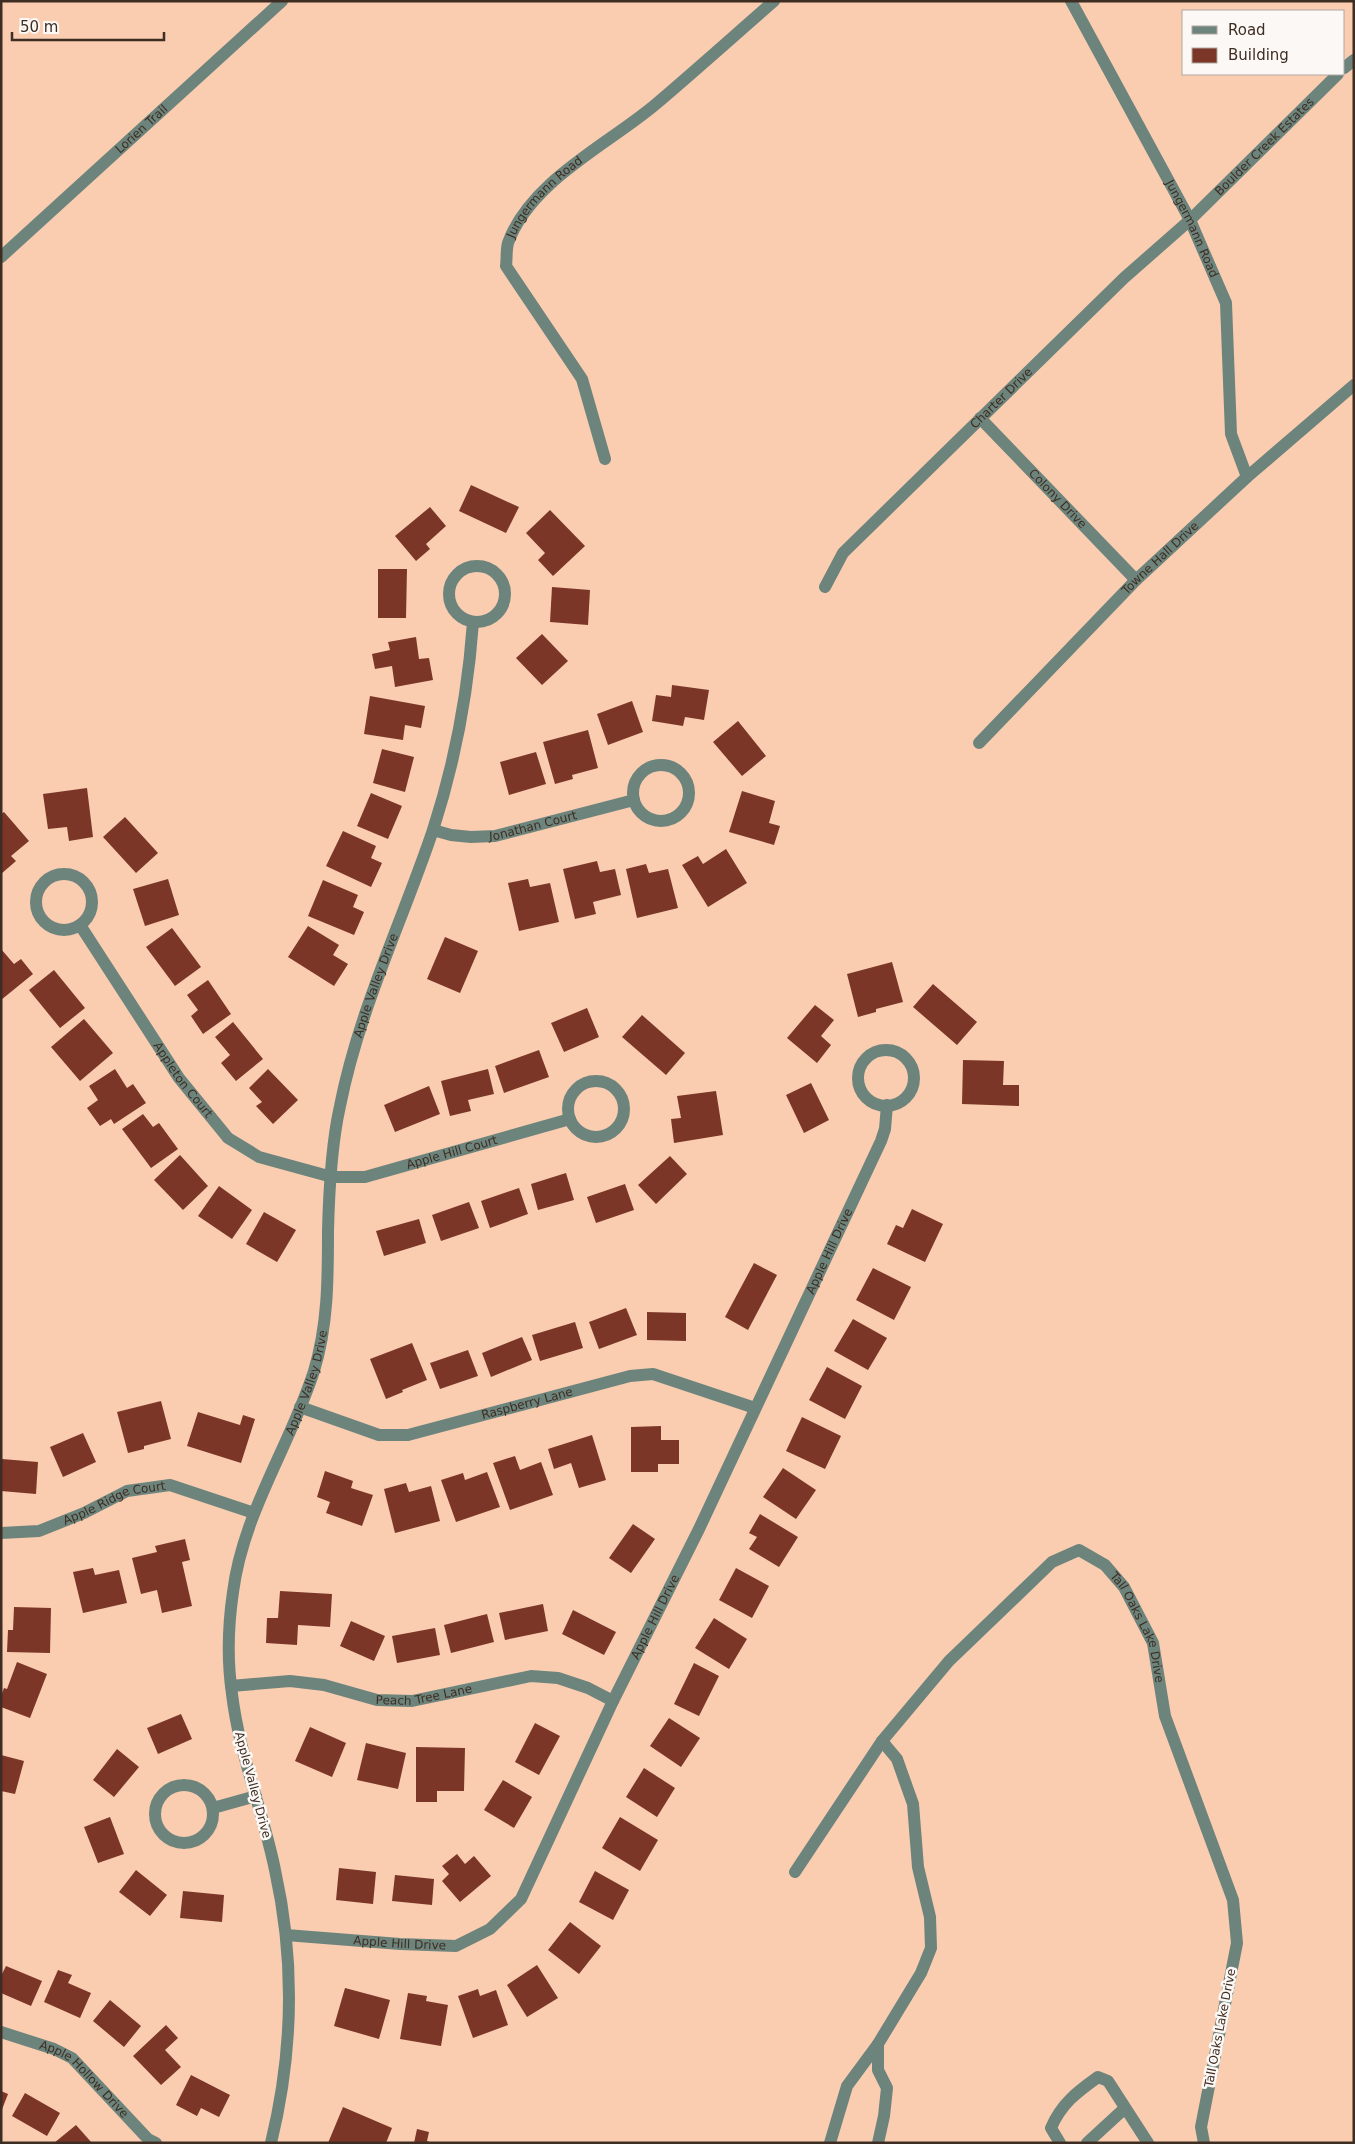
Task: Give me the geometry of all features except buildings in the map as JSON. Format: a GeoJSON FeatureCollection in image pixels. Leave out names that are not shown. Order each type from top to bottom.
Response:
{"type":"FeatureCollection","features":[{"type":"Feature","properties":{"kind":"street","name":"Lorien Trail"},"geometry":{"type":"LineString","coordinates":[[1,257],[282,1]]}},
{"type":"Feature","properties":{"kind":"street","name":"Jungermann Road"},"geometry":{"type":"LineString","coordinates":[[604,459],[582,379],[506,266],[508,244],[524,216],[546,189],[600,144],[654,106],[774,1]]}},
{"type":"Feature","properties":{"kind":"street","name":"Jungermann Road"},"geometry":{"type":"LineString","coordinates":[[1070,1],[1190,220],[1226,303],[1231,434],[1247,477]]}},
{"type":"Feature","properties":{"kind":"street","name":"Boulder Creek Estates"},"geometry":{"type":"LineString","coordinates":[[1190,220],[1337,75]]}},
{"type":"Feature","properties":{"kind":"street","name":"Charter Drive"},"geometry":{"type":"LineString","coordinates":[[825,586],[843,553],[1124,278],[1190,220]]}},
{"type":"Feature","properties":{"kind":"street","name":"Towne Hall Drive"},"geometry":{"type":"LineString","coordinates":[[979,743],[1136,580],[1247,477],[1354,386]]}},
{"type":"Feature","properties":{"kind":"street","name":"Colony Drive"},"geometry":{"type":"LineString","coordinates":[[980,418],[1136,580]]}},
{"type":"Feature","properties":{"kind":"street"},"geometry":{"type":"LineString","coordinates":[[481,567],[496,574],[501,580],[505,595],[504,603],[495,616],[489,620],[473,622],[466,620],[454,609],[449,594],[450,586],[459,573],[466,569],[481,567]]}},
{"type":"Feature","properties":{"kind":"street","name":"Apple Valley Drive"},"geometry":{"type":"LineString","coordinates":[[271,2143],[284,2076],[289,2024],[286,1935],[275,1867],[238,1728],[231,1686],[228,1651],[233,1591],[243,1545],[254,1513],[314,1372],[326,1310],[329,1272],[329,1225],[337,1120],[355,1047],[433,830],[453,758],[462,718],[473,622]]}},
{"type":"Feature","properties":{"kind":"street"},"geometry":{"type":"LineString","coordinates":[[658,765],[673,768],[685,779],[688,786],[688,802],[678,815],[672,819],[656,821],[648,818],[637,807],[634,800],[634,784],[638,777],[643,772],[658,765]]}},
{"type":"Feature","properties":{"kind":"street","name":"Jonathan Court"},"geometry":{"type":"LineString","coordinates":[[433,830],[451,835],[471,837],[495,836],[634,800]]}},
{"type":"Feature","properties":{"kind":"street"},"geometry":{"type":"LineString","coordinates":[[59,874],[66,874],[80,879],[86,885],[92,898],[91,906],[85,920],[80,925],[65,930],[58,929],[44,922],[37,909],[37,894],[45,881],[59,874]]}},
{"type":"Feature","properties":{"kind":"street","name":"Appleton Court"},"geometry":{"type":"LineString","coordinates":[[80,925],[179,1078],[228,1138],[259,1157],[332,1177]]}},
{"type":"Feature","properties":{"kind":"street"},"geometry":{"type":"LineString","coordinates":[[885,1050],[900,1054],[906,1059],[911,1066],[914,1081],[912,1088],[902,1101],[888,1105],[880,1105],[866,1097],[859,1083],[861,1067],[865,1060],[870,1055],[885,1050]]}},
{"type":"Feature","properties":{"kind":"street"},"geometry":{"type":"LineString","coordinates":[[601,1082],[612,1086],[620,1095],[624,1106],[623,1117],[618,1128],[608,1134],[597,1137],[585,1135],[576,1128],[570,1118],[568,1107],[572,1096],[584,1084],[601,1082]]}},
{"type":"Feature","properties":{"kind":"street","name":"Apple Hill Drive"},"geometry":{"type":"LineString","coordinates":[[286,1935],[400,1944],[456,1946],[490,1929],[521,1898],[613,1701],[699,1529],[881,1142],[885,1129],[888,1105]]}},
{"type":"Feature","properties":{"kind":"street","name":"Apple Hill Court"},"geometry":{"type":"LineString","coordinates":[[332,1177],[365,1177],[570,1118]]}},
{"type":"Feature","properties":{"kind":"street","name":"Raspberry Lane"},"geometry":{"type":"LineString","coordinates":[[300,1407],[379,1435],[408,1435],[630,1376],[653,1374],[755,1408]]}},
{"type":"Feature","properties":{"kind":"street","name":"Apple Ridge Court"},"geometry":{"type":"LineString","coordinates":[[1,1533],[39,1531],[84,1513],[127,1491],[170,1485],[254,1513]]}},
{"type":"Feature","properties":{"kind":"street","name":"Tall Oaks Lake Drive"},"geometry":{"type":"LineString","coordinates":[[795,1872],[882,1741],[949,1661],[1052,1562],[1079,1550],[1105,1565],[1124,1587],[1153,1643],[1165,1716],[1233,1900],[1237,1943],[1201,2127],[1204,2143]]}},
{"type":"Feature","properties":{"kind":"street","name":"Peach Tree Lane"},"geometry":{"type":"LineString","coordinates":[[231,1686],[290,1682],[324,1685],[377,1700],[412,1701],[531,1676],[558,1678],[588,1688],[613,1701]]}},
{"type":"Feature","properties":{"kind":"street"},"geometry":{"type":"LineString","coordinates":[[830,2143],[847,2086],[878,2044],[921,1974],[931,1948],[930,1917],[918,1867],[913,1804],[897,1759],[882,1741]]}},
{"type":"Feature","properties":{"kind":"street"},"geometry":{"type":"LineString","coordinates":[[177,1785],[189,1785],[200,1789],[208,1797],[213,1808],[213,1819],[209,1830],[201,1838],[191,1843],[179,1844],[168,1839],[160,1831],[155,1821],[155,1810],[159,1798],[167,1790],[177,1785]]}},
{"type":"Feature","properties":{"kind":"street"},"geometry":{"type":"LineString","coordinates":[[213,1808],[256,1796]]}},
{"type":"Feature","properties":{"kind":"street","name":"Apple Hollow Drive"},"geometry":{"type":"LineString","coordinates":[[1,2032],[54,2049],[72,2058],[148,2139],[156,2143]]}},
{"type":"Feature","properties":{"kind":"street"},"geometry":{"type":"LineString","coordinates":[[878,2044],[878,2070],[886,2088],[884,2116],[878,2143]]}},
{"type":"Feature","properties":{"kind":"street"},"geometry":{"type":"LineString","coordinates":[[1060,2143],[1051,2128],[1058,2112],[1078,2091],[1098,2077],[1108,2081],[1124,2109],[1148,2143]]}},
{"type":"Feature","properties":{"kind":"street"},"geometry":{"type":"LineString","coordinates":[[1087,2143],[1124,2109]]}}]}
